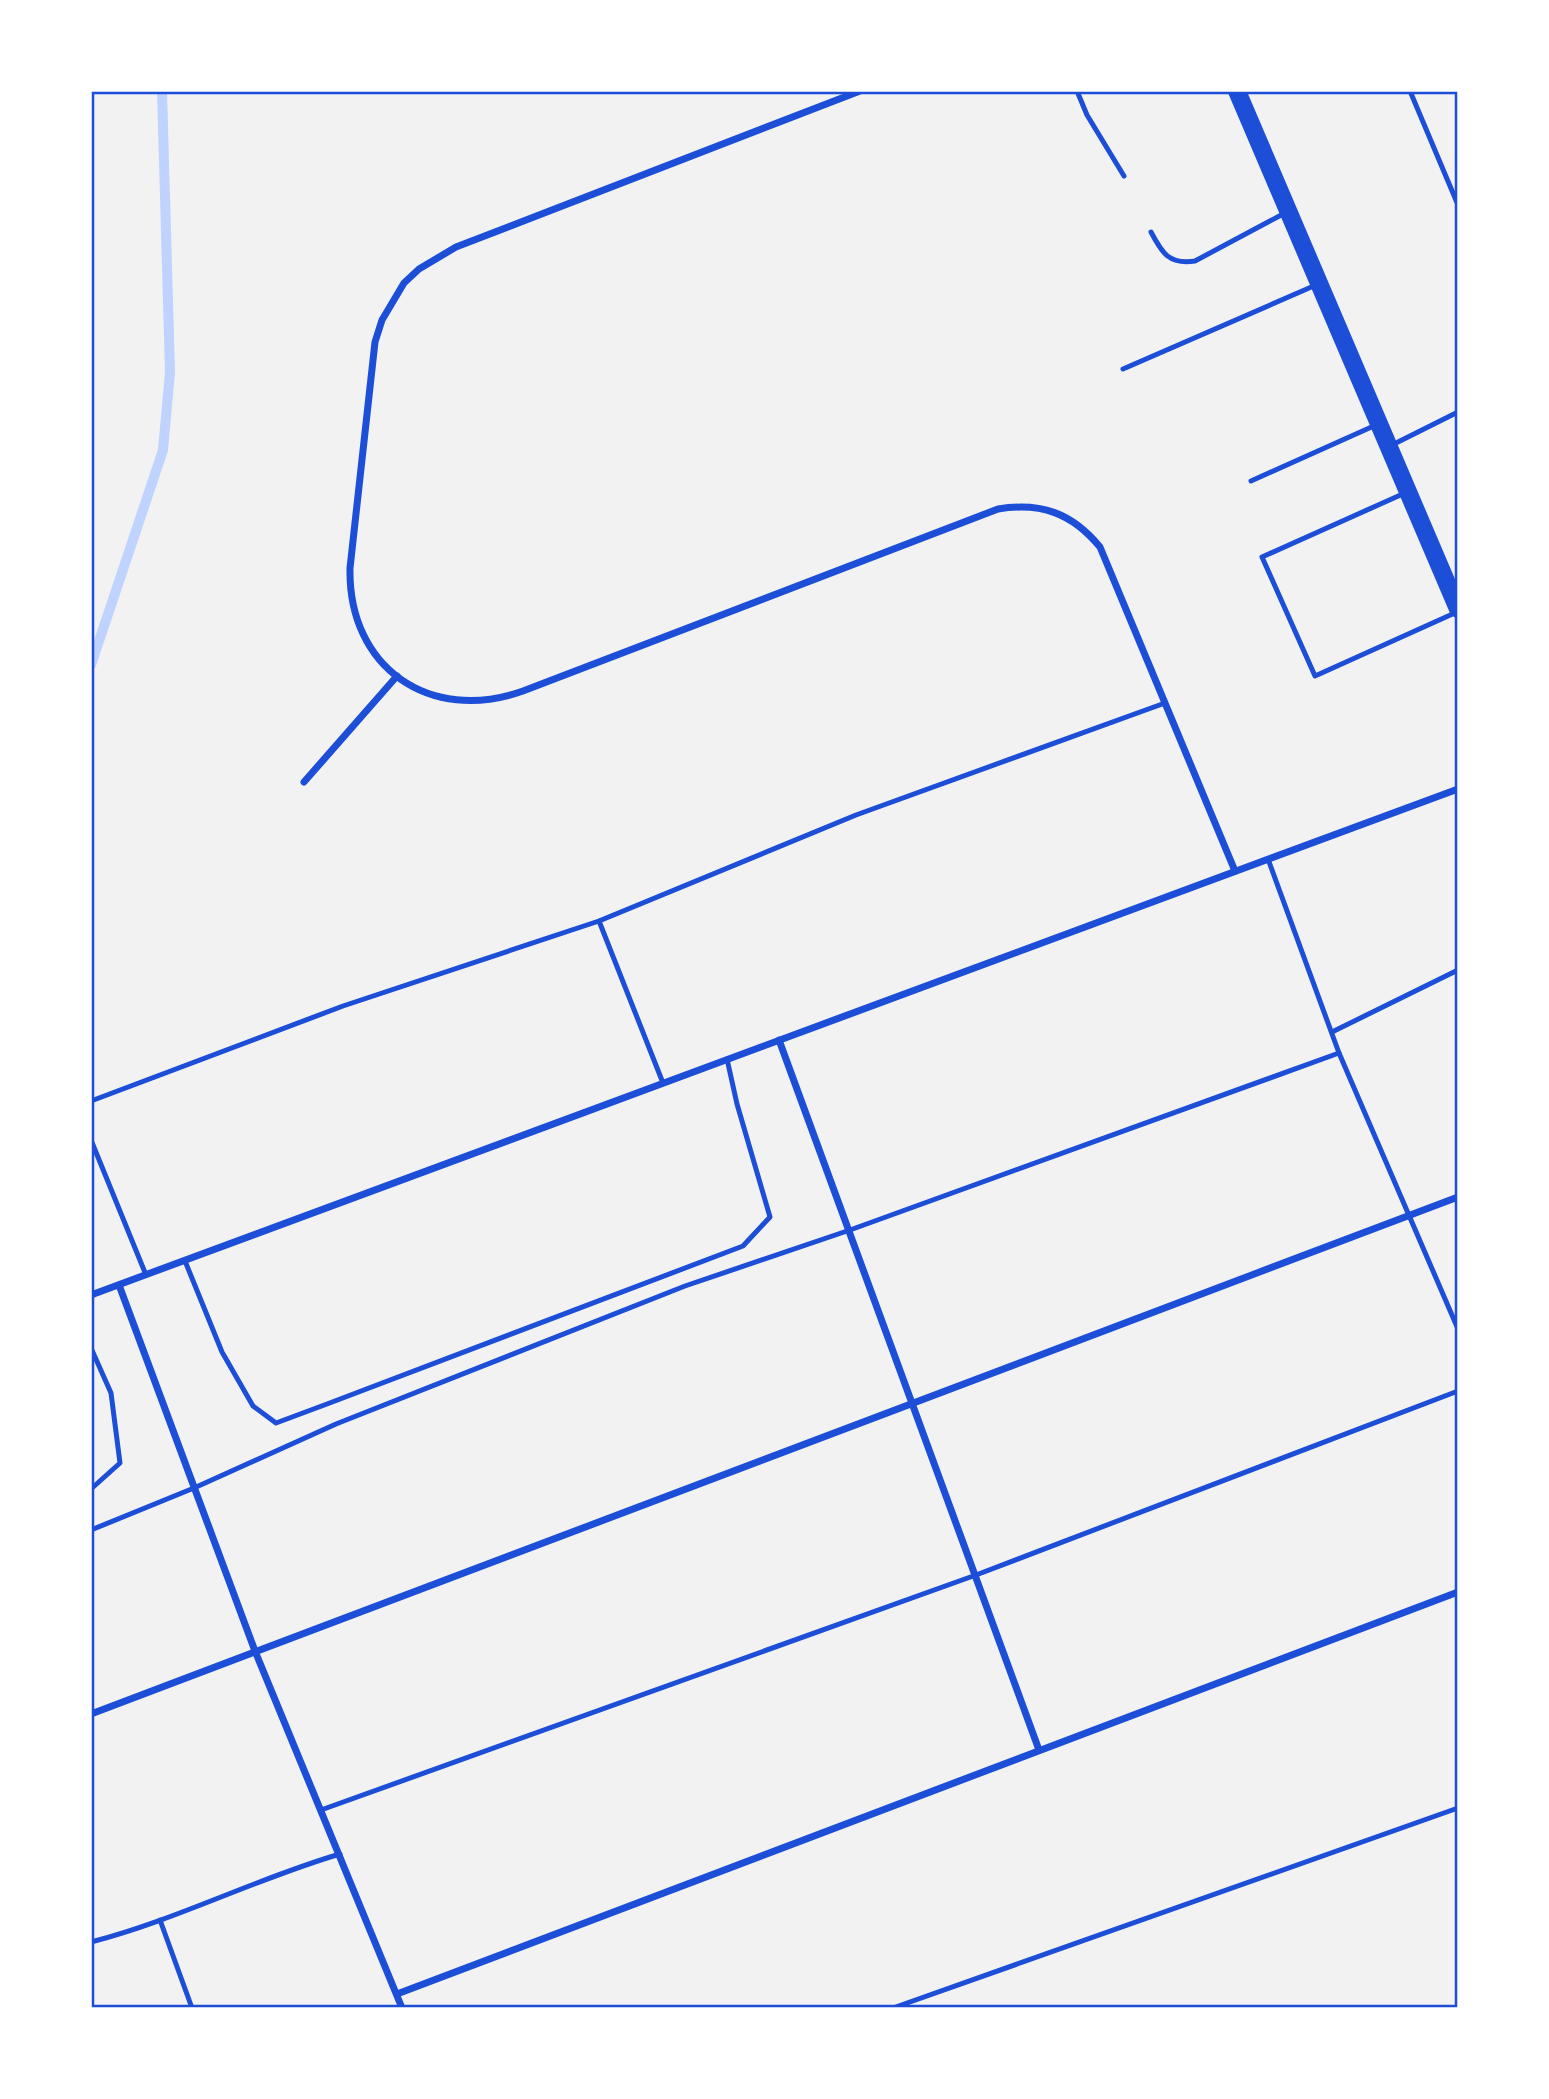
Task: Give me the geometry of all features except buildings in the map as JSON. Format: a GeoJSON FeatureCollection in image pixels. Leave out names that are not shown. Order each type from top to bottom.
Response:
{"type":"FeatureCollection","features":[{"type":"Feature","properties":{"kind":"main road"},"geometry":{"type":"LineString","coordinates":[[1237,91],[1458,610]]}},
{"type":"Feature","properties":{"kind":"street"},"geometry":{"type":"LineString","coordinates":[[860,91],[456,247],[419,269],[404,283],[391,301],[376,342],[349,583],[361,635],[370,651],[413,687],[450,698],[487,700],[507,696],[998,509],[1036,506],[1056,511],[1074,520],[1100,547],[1235,871]]}},
{"type":"Feature","properties":{"kind":"street"},"geometry":{"type":"LineString","coordinates":[[304,782],[397,676]]}},
{"type":"Feature","properties":{"kind":"street"},"geometry":{"type":"LineString","coordinates":[[91,1296],[1458,789]]}},
{"type":"Feature","properties":{"kind":"street"},"geometry":{"type":"LineString","coordinates":[[779,1040],[1039,1750]]}},
{"type":"Feature","properties":{"kind":"street"},"geometry":{"type":"LineString","coordinates":[[91,1714],[1458,1197]]}},
{"type":"Feature","properties":{"kind":"street"},"geometry":{"type":"LineString","coordinates":[[119,1285],[255,1651],[402,2008]]}},
{"type":"Feature","properties":{"kind":"street"},"geometry":{"type":"LineString","coordinates":[[397,1994],[1458,1592]]}},
{"type":"Feature","properties":{"kind":"lane"},"geometry":{"type":"LineString","coordinates":[[1077,91],[1087,115],[1124,176]]}},
{"type":"Feature","properties":{"kind":"lane"},"geometry":{"type":"LineString","coordinates":[[1410,91],[1458,205]]}},
{"type":"Feature","properties":{"kind":"lane"},"geometry":{"type":"LineString","coordinates":[[1151,232],[1162,254],[1182,263],[1195,261],[1288,211]]}},
{"type":"Feature","properties":{"kind":"lane"},"geometry":{"type":"LineString","coordinates":[[1123,369],[1319,284]]}},
{"type":"Feature","properties":{"kind":"lane"},"geometry":{"type":"LineString","coordinates":[[1389,447],[1458,412]]}},
{"type":"Feature","properties":{"kind":"lane"},"geometry":{"type":"LineString","coordinates":[[1251,481],[1379,424]]}},
{"type":"Feature","properties":{"kind":"lane"},"geometry":{"type":"LineString","coordinates":[[1408,492],[1262,557],[1315,676],[1458,610]]}},
{"type":"Feature","properties":{"kind":"lane"},"geometry":{"type":"LineString","coordinates":[[91,1101],[343,1006],[599,920],[856,815],[1165,703]]}},
{"type":"Feature","properties":{"kind":"lane"},"geometry":{"type":"LineString","coordinates":[[1268,859],[1339,1053],[1458,1329]]}},
{"type":"Feature","properties":{"kind":"lane"},"geometry":{"type":"LineString","coordinates":[[599,920],[663,1083]]}},
{"type":"Feature","properties":{"kind":"lane"},"geometry":{"type":"LineString","coordinates":[[1332,1032],[1458,970]]}},
{"type":"Feature","properties":{"kind":"lane"},"geometry":{"type":"LineString","coordinates":[[91,1530],[194,1488],[336,1423],[646,1301],[1339,1053]]}},
{"type":"Feature","properties":{"kind":"lane"},"geometry":{"type":"LineString","coordinates":[[185,1261],[222,1352],[253,1406],[276,1423],[314,1409],[743,1246],[770,1217],[737,1104],[727,1059]]}},
{"type":"Feature","properties":{"kind":"lane"},"geometry":{"type":"LineString","coordinates":[[91,1140],[146,1275]]}},
{"type":"Feature","properties":{"kind":"lane"},"geometry":{"type":"LineString","coordinates":[[91,1348],[111,1393],[120,1463],[91,1489]]}},
{"type":"Feature","properties":{"kind":"lane"},"geometry":{"type":"LineString","coordinates":[[321,1810],[976,1575],[1458,1391]]}},
{"type":"Feature","properties":{"kind":"lane"},"geometry":{"type":"LineString","coordinates":[[893,2008],[1458,1808]]}},
{"type":"Feature","properties":{"kind":"lane"},"geometry":{"type":"LineString","coordinates":[[91,1942],[160,1920],[301,1866],[340,1854]]}},
{"type":"Feature","properties":{"kind":"lane"},"geometry":{"type":"LineString","coordinates":[[160,1920],[192,2008]]}},
{"type":"Feature","properties":{"kind":"waterway"},"geometry":{"type":"LineString","coordinates":[[91,665],[163,450],[170,372],[162,91]]}}]}
